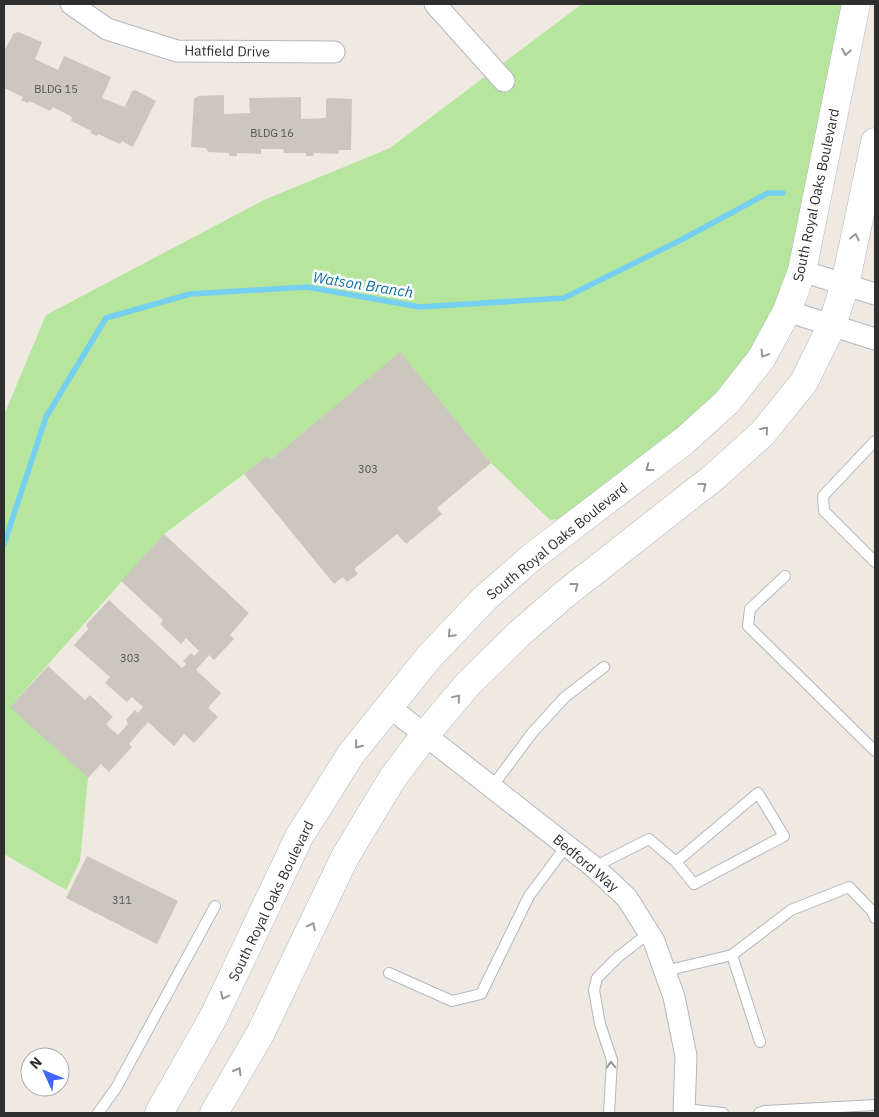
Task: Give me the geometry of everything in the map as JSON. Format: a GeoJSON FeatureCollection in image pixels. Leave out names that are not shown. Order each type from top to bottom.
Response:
{"type":"FeatureCollection","features":[{"type":"Feature","properties":{"kind":"main road","name":"South Royal Oaks Boulevard"},"geometry":{"type":"LineString","coordinates":[[159,1113],[214,1016],[299,837],[350,754],[388,706],[429,657],[484,599],[532,557],[684,441],[727,402],[761,359],[787,312],[802,271],[856,4]]}},
{"type":"Feature","properties":{"kind":"main road"},"geometry":{"type":"LineString","coordinates":[[214,1113],[260,1034],[345,857],[392,779],[425,735],[468,684],[520,633],[565,594],[714,477],[762,434],[804,382],[832,326],[845,285],[875,142]]}},
{"type":"Feature","properties":{"kind":"street","name":"Hatfield Drive"},"geometry":{"type":"LineString","coordinates":[[71,4],[107,30],[177,50],[334,52]]}},
{"type":"Feature","properties":{"kind":"street"},"geometry":{"type":"LineString","coordinates":[[435,4],[504,81]]}},
{"type":"Feature","properties":{"kind":"street"},"geometry":{"type":"LineString","coordinates":[[802,271],[875,294]]}},
{"type":"Feature","properties":{"kind":"street"},"geometry":{"type":"LineString","coordinates":[[787,312],[875,339]]}},
{"type":"Feature","properties":{"kind":"street","name":"Bedford Way"},"geometry":{"type":"LineString","coordinates":[[388,706],[567,845],[627,898],[654,941],[674,997],[686,1056],[684,1111]]}},
{"type":"Feature","properties":{"kind":"lane"},"geometry":{"type":"LineString","coordinates":[[875,441],[823,496],[824,511],[875,562]]}},
{"type":"Feature","properties":{"kind":"lane"},"geometry":{"type":"LineString","coordinates":[[785,576],[750,609],[748,626],[875,751]]}},
{"type":"Feature","properties":{"kind":"lane"},"geometry":{"type":"LineString","coordinates":[[492,787],[532,732],[565,696],[604,667]]}},
{"type":"Feature","properties":{"kind":"lane"},"geometry":{"type":"LineString","coordinates":[[594,867],[649,839],[676,862],[694,884],[784,836],[758,793],[676,862]]}},
{"type":"Feature","properties":{"kind":"lane"},"geometry":{"type":"LineString","coordinates":[[389,973],[452,1001],[481,994],[529,896],[567,845]]}},
{"type":"Feature","properties":{"kind":"lane"},"geometry":{"type":"LineString","coordinates":[[665,971],[732,955],[791,910],[849,887],[872,911],[875,918]]}},
{"type":"Feature","properties":{"kind":"lane"},"geometry":{"type":"LineString","coordinates":[[98,1113],[116,1088],[215,906]]}},
{"type":"Feature","properties":{"kind":"lane"},"geometry":{"type":"LineString","coordinates":[[610,1113],[612,1060],[600,1024],[594,990],[597,978],[618,957],[649,933]]}},
{"type":"Feature","properties":{"kind":"lane"},"geometry":{"type":"LineString","coordinates":[[732,955],[760,1042]]}},
{"type":"Feature","properties":{"kind":"lane"},"geometry":{"type":"LineString","coordinates":[[759,1113],[765,1110],[875,1105]]}},
{"type":"Feature","properties":{"kind":"lane"},"geometry":{"type":"LineString","coordinates":[[684,1111],[723,1113]]}},
{"type":"Feature","properties":{"kind":"green space"},"geometry":{"type":"Polygon","coordinates":[[[582,4],[856,4],[832,127],[761,359],[587,515],[550,520],[491,463],[400,353],[270,460],[244,474],[164,534],[11,706],[88,778],[80,861],[66,890],[4,854],[4,415],[46,315],[264,200],[390,148],[582,4]]]}},
{"type":"Feature","properties":{"kind":"building"},"geometry":{"type":"Polygon","coordinates":[[[18,32],[42,42],[35,59],[58,70],[64,56],[111,77],[102,98],[125,107],[132,91],[135,90],[156,101],[133,147],[122,141],[120,144],[98,134],[97,136],[90,133],[92,131],[71,121],[72,117],[53,107],[50,111],[29,101],[28,103],[21,100],[23,97],[4,88],[4,51],[14,33],[18,32]]]}},
{"type":"Feature","properties":{"kind":"building"},"geometry":{"type":"Polygon","coordinates":[[[224,95],[224,114],[250,113],[249,98],[301,97],[301,119],[326,118],[326,100],[328,98],[352,99],[351,150],[339,150],[338,154],[314,153],[313,156],[306,156],[306,153],[284,153],[283,149],[261,149],[261,154],[237,153],[237,156],[229,156],[229,153],[208,152],[206,148],[191,147],[194,99],[198,96],[224,95]]]}},
{"type":"Feature","properties":{"kind":"building"},"geometry":{"type":"Polygon","coordinates":[[[400,352],[491,463],[437,508],[442,514],[406,544],[397,534],[354,569],[358,574],[347,582],[343,577],[334,584],[244,474],[267,456],[270,460],[400,352]]]}},
{"type":"Feature","properties":{"kind":"building"},"geometry":{"type":"Polygon","coordinates":[[[164,534],[249,613],[230,635],[234,639],[214,660],[209,655],[196,670],[221,693],[208,708],[218,717],[194,743],[184,734],[174,746],[148,722],[129,744],[132,747],[109,772],[101,764],[88,778],[10,707],[48,666],[85,700],[90,695],[113,717],[106,724],[118,735],[128,724],[126,720],[135,710],[138,713],[143,707],[132,697],[127,702],[105,683],[110,677],[74,645],[88,629],[86,625],[109,600],[182,668],[186,664],[183,661],[191,653],[194,656],[199,651],[186,638],[181,644],[160,624],[163,620],[121,581],[164,534]]]}},
{"type":"Feature","properties":{"kind":"building"},"geometry":{"type":"Polygon","coordinates":[[[87,856],[178,901],[157,944],[66,898],[87,856]]]}},
{"type":"Feature","properties":{"kind":"waterway","name":"Watson Branch"},"geometry":{"type":"LineString","coordinates":[[4,544],[46,417],[106,318],[190,294],[307,287],[420,307],[564,298],[681,240],[768,193],[783,193]]}}]}
